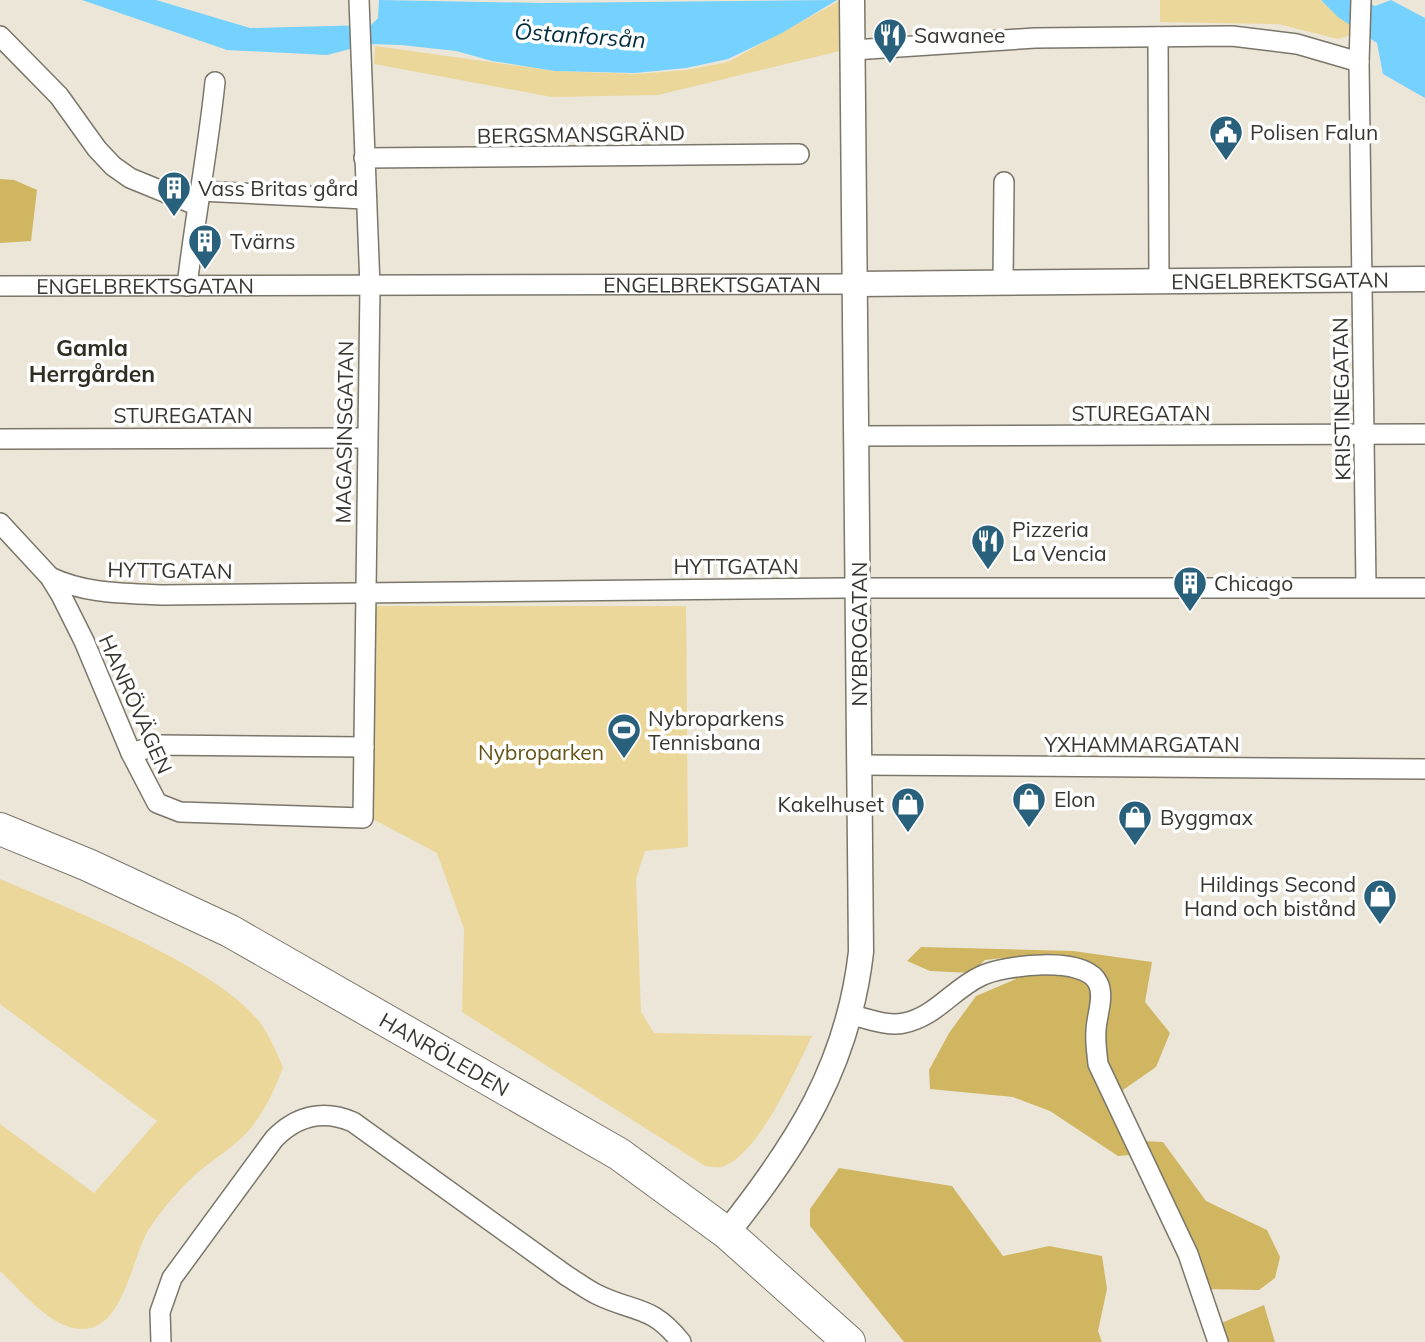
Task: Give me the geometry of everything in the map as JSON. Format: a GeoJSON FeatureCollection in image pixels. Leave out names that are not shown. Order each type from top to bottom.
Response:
{"type":"FeatureCollection","features":[{"type":"Feature","properties":{"kind":"highway","name":"HANRÖLEDEN"},"geometry":{"type":"LineString","coordinates":[[0,829],[88,865],[230,931],[619,1154],[727,1233],[849,1342]]}},
{"type":"Feature","properties":{"kind":"street","name":"MAGASINSGATAN"},"geometry":{"type":"LineString","coordinates":[[359,0],[370,287],[363,818]]}},
{"type":"Feature","properties":{"kind":"street","name":"NYBROGATAN"},"geometry":{"type":"LineString","coordinates":[[727,1233],[801,1133],[829,1079],[857,988],[862,929],[852,0]]}},
{"type":"Feature","properties":{"kind":"street","name":"KRISTINEGATAN"},"geometry":{"type":"LineString","coordinates":[[1361,0],[1359,62],[1366,587]]}},
{"type":"Feature","properties":{"kind":"street"},"geometry":{"type":"LineString","coordinates":[[0,36],[59,96],[97,149],[113,166],[130,178],[198,198],[365,199]]}},
{"type":"Feature","properties":{"kind":"street"},"geometry":{"type":"LineString","coordinates":[[1158,37],[1159,281]]}},
{"type":"Feature","properties":{"kind":"street"},"geometry":{"type":"LineString","coordinates":[[852,50],[1035,38],[1265,38],[1297,44],[1359,62]]}},
{"type":"Feature","properties":{"kind":"street"},"geometry":{"type":"LineString","coordinates":[[187,286],[198,198],[207,158],[215,82]]}},
{"type":"Feature","properties":{"kind":"street","name":"BERGSMANSGRÄND"},"geometry":{"type":"LineString","coordinates":[[364,158],[799,154]]}},
{"type":"Feature","properties":{"kind":"street"},"geometry":{"type":"LineString","coordinates":[[1003,282],[1004,183]]}},
{"type":"Feature","properties":{"kind":"street","name":"ENGELBREKTSGATAN"},"geometry":{"type":"LineString","coordinates":[[0,286],[370,287],[1425,279]]}},
{"type":"Feature","properties":{"kind":"street","name":"STUREGATAN"},"geometry":{"type":"LineString","coordinates":[[857,436],[1425,433]]}},
{"type":"Feature","properties":{"kind":"street","name":"STUREGATAN"},"geometry":{"type":"LineString","coordinates":[[0,439],[366,438]]}},
{"type":"Feature","properties":{"kind":"street","name":"HANRÖVÄGEN"},"geometry":{"type":"LineString","coordinates":[[0,523],[50,577],[84,641],[153,798],[170,810],[363,818]]}},
{"type":"Feature","properties":{"kind":"street","name":"HYTTGATAN"},"geometry":{"type":"LineString","coordinates":[[50,577],[72,586],[110,594],[859,588],[1425,588]]}},
{"type":"Feature","properties":{"kind":"street"},"geometry":{"type":"LineString","coordinates":[[131,753],[159,745],[364,747]]}},
{"type":"Feature","properties":{"kind":"street","name":"YXHAMMARGATAN"},"geometry":{"type":"LineString","coordinates":[[860,765],[1425,769]]}},
{"type":"Feature","properties":{"kind":"street"},"geometry":{"type":"LineString","coordinates":[[851,1014],[889,1024],[906,1023],[929,1014],[976,979],[993,972],[1058,965],[1077,967],[1094,977],[1100,993],[1096,1032],[1098,1064],[1188,1254],[1218,1342]]}},
{"type":"Feature","properties":{"kind":"street"},"geometry":{"type":"LineString","coordinates":[[161,1342],[160,1312],[166,1290],[187,1255],[282,1131],[305,1117],[327,1115],[342,1117],[362,1128],[597,1295],[654,1315],[667,1324],[681,1342]]}},
{"type":"Feature","properties":{"kind":"green space"},"geometry":{"type":"Polygon","coordinates":[[[841,0],[840,51],[658,95],[552,97],[374,64],[375,46],[555,71],[637,74],[687,70],[728,62],[841,0]]]}},
{"type":"Feature","properties":{"kind":"green space"},"geometry":{"type":"Polygon","coordinates":[[[1160,0],[1320,0],[1350,25],[1350,35],[1338,39],[1278,24],[1160,22],[1160,0]]]}},
{"type":"Feature","properties":{"kind":"green space","name":"Nybroparken"},"geometry":{"type":"Polygon","coordinates":[[[375,606],[686,606],[688,847],[645,851],[636,879],[641,1012],[654,1033],[812,1036],[762,1130],[735,1160],[721,1167],[705,1166],[462,1012],[464,929],[437,853],[369,817],[375,606]]]}},
{"type":"Feature","properties":{"kind":"green space"},"geometry":{"type":"Polygon","coordinates":[[[0,879],[140,941],[212,981],[241,1003],[261,1024],[283,1067],[270,1099],[251,1128],[187,1182],[149,1229],[125,1290],[107,1318],[96,1326],[81,1329],[69,1327],[47,1315],[0,1271],[0,1124],[94,1193],[157,1121],[0,1004],[0,879]]]}},
{"type":"Feature","properties":{"kind":"shaded area"},"geometry":{"type":"Polygon","coordinates":[[[0,179],[14,180],[37,190],[31,241],[0,243],[0,179]]]}},
{"type":"Feature","properties":{"kind":"shaded area"},"geometry":{"type":"Polygon","coordinates":[[[921,947],[1073,951],[1152,962],[1145,1002],[1170,1033],[1156,1067],[1123,1090],[1129,1155],[1118,1156],[1050,1111],[1013,1097],[930,1089],[929,1070],[949,1033],[976,996],[1016,979],[1003,958],[985,960],[971,973],[930,971],[907,961],[921,947]]]}},
{"type":"Feature","properties":{"kind":"shaded area"},"geometry":{"type":"Polygon","coordinates":[[[1144,1141],[1163,1142],[1206,1201],[1267,1230],[1280,1257],[1275,1278],[1259,1290],[1204,1289],[1144,1141]]]}},
{"type":"Feature","properties":{"kind":"shaded area"},"geometry":{"type":"Polygon","coordinates":[[[839,1168],[952,1186],[1003,1256],[1049,1246],[1102,1256],[1107,1289],[1098,1331],[1102,1342],[904,1342],[810,1226],[810,1209],[839,1168]]]}},
{"type":"Feature","properties":{"kind":"shaded area"},"geometry":{"type":"Polygon","coordinates":[[[1264,1305],[1275,1342],[1226,1342],[1219,1324],[1264,1305]]]}},
{"type":"Feature","properties":{"kind":"water","name":"Östanforsån"},"geometry":{"type":"Polygon","coordinates":[[[82,0],[156,0],[250,28],[371,25],[378,18],[379,0],[542,3],[837,0],[782,33],[728,59],[686,68],[635,73],[555,71],[492,61],[456,51],[401,45],[369,44],[327,55],[227,50],[82,0]]]}},
{"type":"Feature","properties":{"kind":"water"},"geometry":{"type":"Polygon","coordinates":[[[1321,0],[1363,0],[1375,6],[1391,0],[1425,18],[1425,98],[1383,74],[1377,43],[1338,17],[1321,0]]]}},
{"type":"Feature","properties":{"kind":"place","name":"Sawanee"},"geometry":{"type":"Point","coordinates":[890,65]}},
{"type":"Feature","properties":{"kind":"place","name":"Polisen Falun"},"geometry":{"type":"Point","coordinates":[1226,162]}},
{"type":"Feature","properties":{"kind":"place","name":"Vass Britas gård"},"geometry":{"type":"Point","coordinates":[174,218]}},
{"type":"Feature","properties":{"kind":"place","name":"Tvärns"},"geometry":{"type":"Point","coordinates":[205,271]}},
{"type":"Feature","properties":{"kind":"place","name":"Pizzeria La Vencia"},"geometry":{"type":"Point","coordinates":[988,571]}},
{"type":"Feature","properties":{"kind":"place","name":"Chicago"},"geometry":{"type":"Point","coordinates":[1190,613]}},
{"type":"Feature","properties":{"kind":"place","name":"Nybroparkens Tennisbana"},"geometry":{"type":"Point","coordinates":[624,760]}},
{"type":"Feature","properties":{"kind":"place","name":"Elon"},"geometry":{"type":"Point","coordinates":[1029,829]}},
{"type":"Feature","properties":{"kind":"place","name":"Kakelhuset"},"geometry":{"type":"Point","coordinates":[908,834]}},
{"type":"Feature","properties":{"kind":"place","name":"Byggmax"},"geometry":{"type":"Point","coordinates":[1135,847]}},
{"type":"Feature","properties":{"kind":"place","name":"Hildings Second Hand och bistånd"},"geometry":{"type":"Point","coordinates":[1380,926]}},
{"type":"Feature","properties":{"kind":"district","name":"Gamla Herrgården"},"geometry":{"type":"Point","coordinates":[92,360]}}]}
